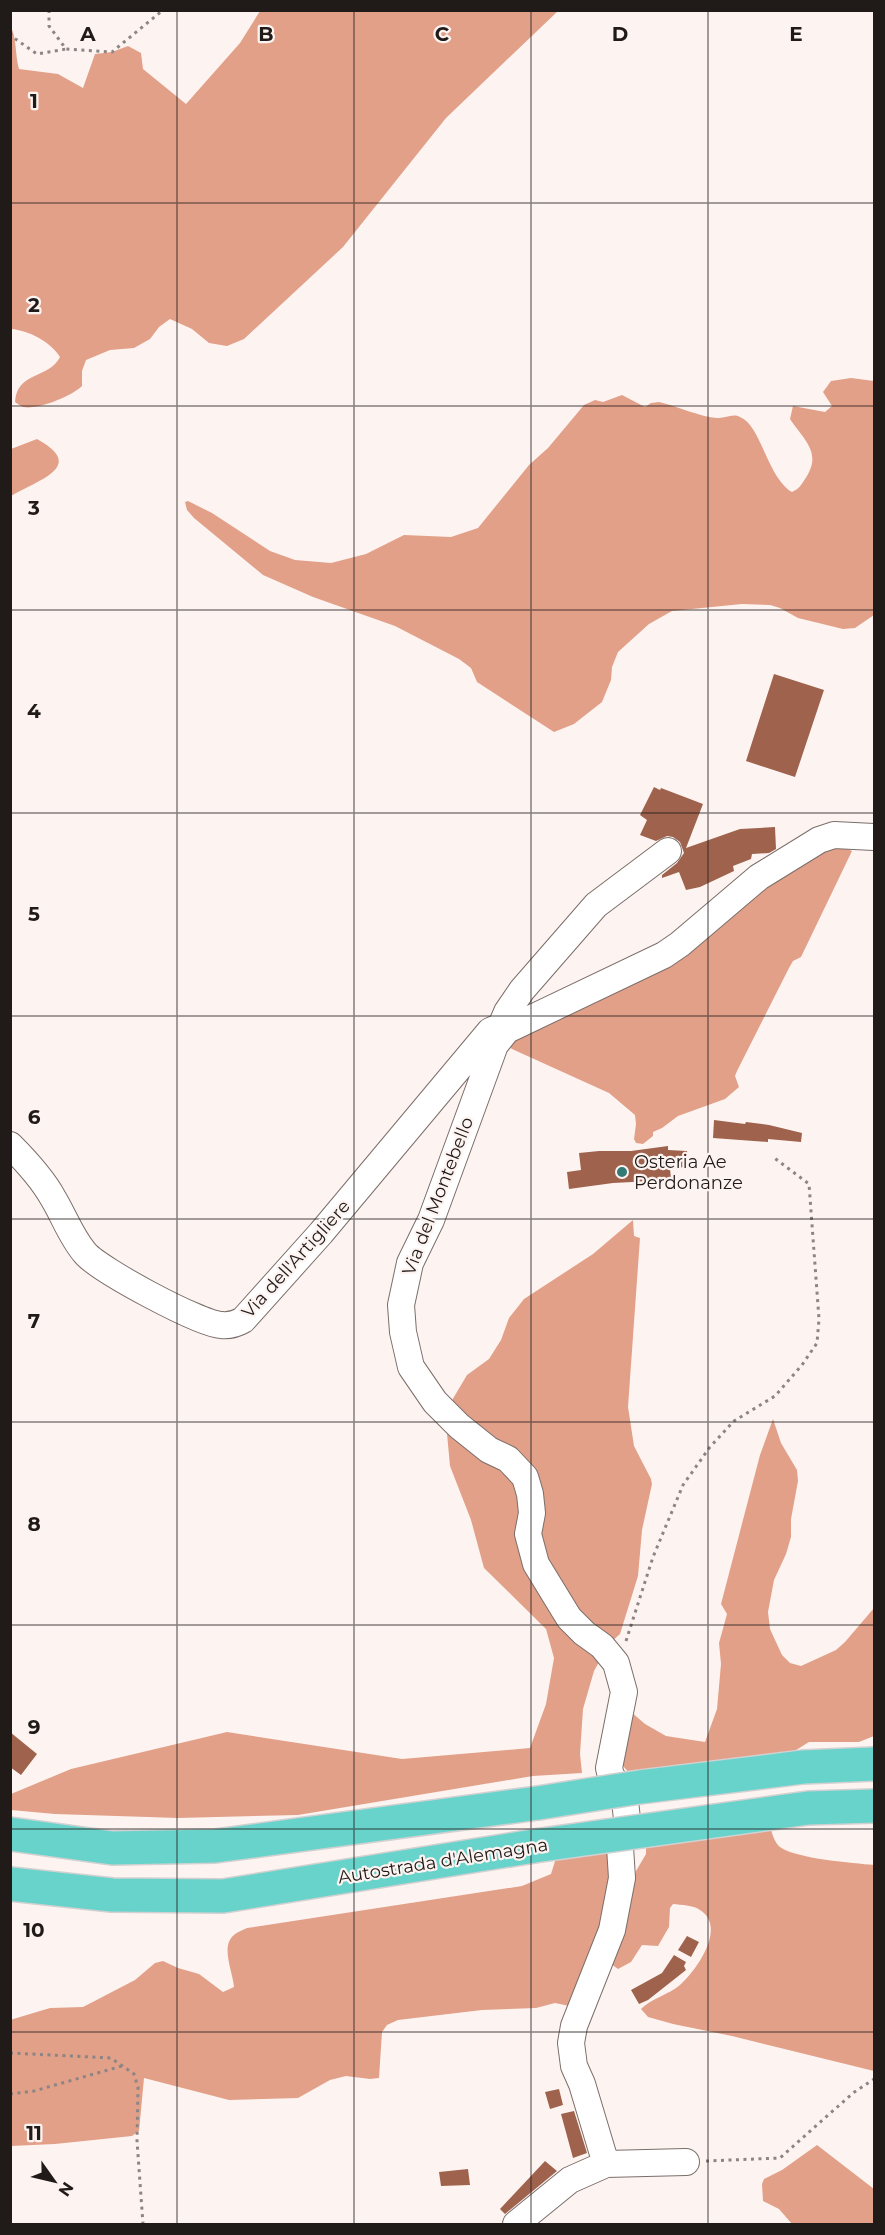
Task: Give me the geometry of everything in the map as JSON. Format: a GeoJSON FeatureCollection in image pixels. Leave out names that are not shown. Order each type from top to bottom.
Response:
{"type":"FeatureCollection","features":[{"type":"Feature","properties":{"kind":"highway"},"geometry":{"type":"LineString","coordinates":[[10,1834],[112,1848],[215,1846],[538,1803],[640,1787],[803,1767],[874,1764]]}},
{"type":"Feature","properties":{"kind":"highway","name":"Autostrada d'Alemagna"},"geometry":{"type":"LineString","coordinates":[[10,1884],[112,1895],[223,1896],[534,1846],[808,1808],[874,1806]]}},
{"type":"Feature","properties":{"kind":"street"},"geometry":{"type":"LineString","coordinates":[[504,1028],[664,955],[759,877],[819,840],[834,835],[874,837]]}},
{"type":"Feature","properties":{"kind":"street","name":"Via del Montebello"},"geometry":{"type":"LineString","coordinates":[[606,2164],[582,2084],[574,2066],[572,2043],[574,2025],[612,1930],[622,1878],[620,1847],[628,1828],[624,1792],[611,1776],[609,1768],[624,1692],[616,1663],[602,1646],[569,1618],[536,1564],[528,1534],[532,1513],[525,1477],[508,1459],[489,1450],[459,1426],[435,1402],[411,1366],[402,1332],[400,1305],[410,1263],[431,1220],[495,1045],[504,1028],[507,1012],[522,990],[596,905],[668,851]]}},
{"type":"Feature","properties":{"kind":"street","name":"Via dell'Artigliere"},"geometry":{"type":"LineString","coordinates":[[10,1144],[47,1187],[84,1252],[95,1263],[109,1273],[202,1320],[221,1325],[236,1324],[243,1320],[321,1233],[490,1031],[504,1028]]}},
{"type":"Feature","properties":{"kind":"street"},"geometry":{"type":"LineString","coordinates":[[516,2224],[570,2180],[606,2164],[686,2162]]}},
{"type":"Feature","properties":{"kind":"path"},"geometry":{"type":"LineString","coordinates":[[49,10],[49,26],[66,49]]}},
{"type":"Feature","properties":{"kind":"path"},"geometry":{"type":"LineString","coordinates":[[10,33],[37,54],[66,49],[112,52],[163,10]]}},
{"type":"Feature","properties":{"kind":"path"},"geometry":{"type":"LineString","coordinates":[[616,1663],[622,1653],[653,1557],[683,1485],[710,1447],[734,1421],[776,1395],[802,1365],[817,1343],[819,1319],[809,1184],[773,1157]]}},
{"type":"Feature","properties":{"kind":"path"},"geometry":{"type":"LineString","coordinates":[[10,2053],[111,2058],[134,2074],[138,2087],[138,2141],[143,2224]]}},
{"type":"Feature","properties":{"kind":"path"},"geometry":{"type":"LineString","coordinates":[[10,2094],[34,2091],[123,2066]]}},
{"type":"Feature","properties":{"kind":"path"},"geometry":{"type":"LineString","coordinates":[[686,2162],[780,2158],[853,2092],[874,2079]]}},
{"type":"Feature","properties":{"kind":"shaded area"},"geometry":{"type":"Polygon","coordinates":[[[260,11],[558,11],[446,118],[343,247],[244,339],[227,346],[209,343],[192,329],[170,319],[159,327],[150,339],[134,348],[110,350],[86,360],[82,371],[82,386],[71,394],[37,406],[23,407],[18,404],[15,402],[21,385],[49,369],[60,357],[51,346],[38,338],[11,329],[11,27],[19,69],[58,74],[83,88],[95,54],[112,52],[128,46],[141,53],[143,69],[186,104],[240,43],[260,11]]]}},
{"type":"Feature","properties":{"kind":"shaded area"},"geometry":{"type":"Polygon","coordinates":[[[851,378],[874,381],[874,615],[855,628],[843,629],[798,618],[770,605],[742,604],[672,611],[649,624],[618,652],[612,667],[611,680],[602,702],[574,724],[554,732],[477,682],[471,668],[459,659],[395,626],[313,597],[263,575],[194,518],[187,510],[185,502],[188,501],[212,513],[270,551],[295,560],[331,563],[366,554],[404,535],[451,537],[478,528],[529,465],[548,448],[584,405],[595,400],[603,402],[622,395],[645,407],[659,402],[711,417],[740,417],[753,430],[776,475],[792,492],[802,483],[812,462],[810,447],[790,419],[793,406],[825,412],[832,406],[823,392],[831,381],[851,378]]]}},
{"type":"Feature","properties":{"kind":"shaded area"},"geometry":{"type":"Polygon","coordinates":[[[37,439],[52,449],[58,457],[58,465],[44,478],[11,496],[11,449],[37,439]]]}},
{"type":"Feature","properties":{"kind":"shaded area"},"geometry":{"type":"Polygon","coordinates":[[[820,846],[842,846],[852,851],[801,957],[793,961],[789,968],[737,1071],[735,1076],[739,1087],[725,1099],[678,1116],[653,1132],[653,1136],[643,1144],[636,1143],[634,1139],[635,1115],[609,1093],[512,1049],[506,1044],[820,846]]]}},
{"type":"Feature","properties":{"kind":"shaded area"},"geometry":{"type":"Polygon","coordinates":[[[633,1220],[634,1236],[640,1238],[628,1407],[634,1446],[652,1484],[642,1530],[638,1576],[620,1634],[609,1644],[594,1671],[583,1709],[580,1754],[582,1773],[533,1776],[298,1815],[178,1818],[55,1814],[11,1810],[11,1794],[71,1769],[227,1732],[402,1759],[530,1748],[546,1704],[554,1658],[546,1629],[484,1568],[471,1520],[450,1466],[445,1412],[467,1375],[489,1359],[501,1340],[509,1318],[524,1299],[593,1254],[633,1220]]]}},
{"type":"Feature","properties":{"kind":"shaded area"},"geometry":{"type":"Polygon","coordinates":[[[773,1419],[781,1443],[797,1470],[798,1481],[791,1519],[791,1537],[774,1580],[768,1612],[770,1629],[782,1655],[790,1663],[801,1666],[836,1650],[874,1608],[874,1736],[859,1742],[809,1742],[793,1752],[629,1773],[618,1760],[623,1705],[645,1724],[666,1736],[705,1742],[717,1709],[721,1664],[719,1643],[727,1614],[721,1604],[760,1455],[773,1419]]]}},
{"type":"Feature","properties":{"kind":"shaded area"},"geometry":{"type":"Polygon","coordinates":[[[770,1826],[776,1843],[788,1851],[826,1860],[874,1865],[874,2071],[648,2017],[641,2009],[680,1985],[694,1969],[706,1948],[711,1927],[708,1917],[697,1908],[673,1904],[670,1908],[669,1927],[658,1946],[642,1945],[631,1962],[618,1969],[611,1964],[625,1928],[633,1883],[636,1871],[646,1854],[646,1842],[770,1826]]]}},
{"type":"Feature","properties":{"kind":"shaded area"},"geometry":{"type":"Polygon","coordinates":[[[608,1849],[609,1872],[603,1923],[574,2007],[555,2003],[536,2008],[482,2010],[398,2020],[387,2025],[382,2032],[379,2078],[346,2076],[330,2080],[298,2098],[229,2100],[144,2078],[139,2131],[132,2136],[11,2146],[10,2020],[50,2008],[83,2007],[135,1980],[155,1963],[163,1961],[199,1974],[223,1992],[234,1987],[228,1960],[230,1940],[235,1934],[247,1928],[522,1886],[551,1874],[556,1858],[608,1849]]]}},
{"type":"Feature","properties":{"kind":"shaded area"},"geometry":{"type":"Polygon","coordinates":[[[817,2145],[874,2189],[874,2224],[792,2224],[779,2209],[763,2201],[764,2179],[782,2170],[817,2145]]]}},
{"type":"Feature","properties":{"kind":"building"},"geometry":{"type":"Polygon","coordinates":[[[774,674],[824,690],[795,777],[746,761],[774,674]]]}},
{"type":"Feature","properties":{"kind":"building"},"geometry":{"type":"Polygon","coordinates":[[[654,787],[703,804],[686,848],[740,829],[775,827],[776,849],[769,853],[752,854],[751,859],[733,866],[734,871],[700,887],[686,890],[679,872],[662,878],[662,875],[677,863],[684,853],[680,842],[673,837],[667,836],[656,841],[640,835],[647,820],[640,815],[654,787]]]}},
{"type":"Feature","properties":{"kind":"building"},"geometry":{"type":"Polygon","coordinates":[[[714,1120],[769,1125],[802,1133],[801,1142],[713,1138],[714,1120]]]}},
{"type":"Feature","properties":{"kind":"building"},"geometry":{"type":"Polygon","coordinates":[[[668,1146],[668,1150],[687,1151],[688,1167],[670,1168],[671,1180],[613,1183],[569,1189],[567,1172],[581,1170],[579,1153],[631,1151],[668,1146]]]}},
{"type":"Feature","properties":{"kind":"building"},"geometry":{"type":"Polygon","coordinates":[[[10,1732],[37,1754],[21,1775],[10,1767],[10,1732]]]}},
{"type":"Feature","properties":{"kind":"building"},"geometry":{"type":"Polygon","coordinates":[[[687,1936],[699,1942],[691,1957],[678,1950],[687,1936]]]}},
{"type":"Feature","properties":{"kind":"building"},"geometry":{"type":"Polygon","coordinates":[[[674,1955],[686,1962],[684,1966],[686,1970],[648,2000],[639,2004],[631,1990],[662,1973],[674,1955]]]}},
{"type":"Feature","properties":{"kind":"building"},"geometry":{"type":"Polygon","coordinates":[[[559,2089],[563,2105],[550,2109],[545,2092],[559,2089]]]}},
{"type":"Feature","properties":{"kind":"building"},"geometry":{"type":"Polygon","coordinates":[[[574,2111],[587,2153],[573,2158],[561,2114],[574,2111]]]}},
{"type":"Feature","properties":{"kind":"building"},"geometry":{"type":"Polygon","coordinates":[[[545,2161],[557,2171],[505,2214],[500,2209],[545,2161]]]}},
{"type":"Feature","properties":{"kind":"building"},"geometry":{"type":"Polygon","coordinates":[[[468,2169],[470,2185],[441,2186],[439,2172],[468,2169]]]}},
{"type":"Feature","properties":{"kind":"place","name":"Osteria Ae Perdonanze"},"geometry":{"type":"Point","coordinates":[622,1172]}}]}
